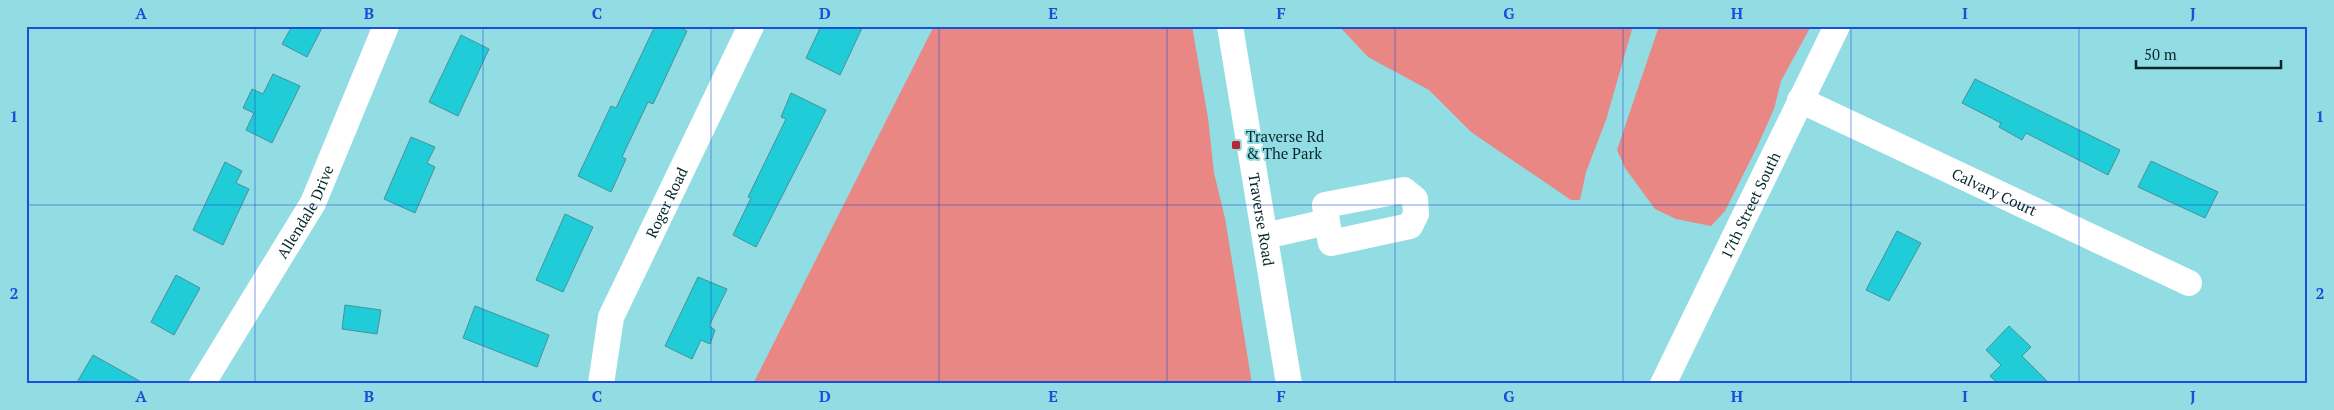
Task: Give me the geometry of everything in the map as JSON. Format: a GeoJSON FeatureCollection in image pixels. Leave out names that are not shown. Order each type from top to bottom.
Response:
{"type":"FeatureCollection","features":[{"type":"Feature","properties":{"kind":"street","name":"Allendale Drive"},"geometry":{"type":"LineString","coordinates":[[202,384],[313,202],[386,26]]}},
{"type":"Feature","properties":{"kind":"street","name":"Roger Road"},"geometry":{"type":"LineString","coordinates":[[601,384],[611,317],[751,26]]}},
{"type":"Feature","properties":{"kind":"street","name":"Traverse Road"},"geometry":{"type":"LineString","coordinates":[[1230,26],[1289,384]]}},
{"type":"Feature","properties":{"kind":"street","name":"17th Street South"},"geometry":{"type":"LineString","coordinates":[[1663,384],[1837,26]]}},
{"type":"Feature","properties":{"kind":"street","name":"Calvary Court"},"geometry":{"type":"LineString","coordinates":[[1800,100],[2189,283]]}},
{"type":"Feature","properties":{"kind":"street"},"geometry":{"type":"LineString","coordinates":[[1265,236],[1327,222]]}},
{"type":"Feature","properties":{"kind":"shaded area"},"geometry":{"type":"Polygon","coordinates":[[[934,26],[1192,26],[1208,118],[1214,173],[1225,218],[1252,384],[753,384],[934,26]]]}},
{"type":"Feature","properties":{"kind":"shaded area"},"geometry":{"type":"Polygon","coordinates":[[[1339,26],[1633,26],[1606,120],[1586,172],[1580,200],[1571,200],[1471,132],[1429,90],[1368,57],[1339,26]]]}},
{"type":"Feature","properties":{"kind":"shaded area"},"geometry":{"type":"Polygon","coordinates":[[[1659,26],[1811,26],[1781,81],[1774,109],[1725,211],[1711,226],[1676,219],[1655,209],[1625,168],[1617,150],[1659,26]]]}},
{"type":"Feature","properties":{"kind":"building"},"geometry":{"type":"Polygon","coordinates":[[[292,26],[323,26],[307,57],[282,44],[292,26]]]}},
{"type":"Feature","properties":{"kind":"building"},"geometry":{"type":"Polygon","coordinates":[[[655,26],[676,26],[687,31],[653,104],[648,102],[622,157],[626,159],[611,192],[578,176],[611,106],[616,108],[655,26]]]}},
{"type":"Feature","properties":{"kind":"building"},"geometry":{"type":"Polygon","coordinates":[[[821,26],[863,26],[840,75],[806,58],[821,26]]]}},
{"type":"Feature","properties":{"kind":"building"},"geometry":{"type":"Polygon","coordinates":[[[461,35],[489,49],[458,116],[429,102],[461,35]]]}},
{"type":"Feature","properties":{"kind":"building"},"geometry":{"type":"Polygon","coordinates":[[[273,74],[300,86],[272,143],[246,130],[254,113],[243,108],[252,89],[263,94],[273,74]]]}},
{"type":"Feature","properties":{"kind":"building"},"geometry":{"type":"Polygon","coordinates":[[[1975,79],[2120,150],[2108,175],[2026,133],[2022,140],[1999,127],[2001,123],[1962,103],[1975,79]]]}},
{"type":"Feature","properties":{"kind":"building"},"geometry":{"type":"Polygon","coordinates":[[[791,93],[826,110],[756,247],[733,235],[751,198],[748,197],[786,119],[781,117],[791,93]]]}},
{"type":"Feature","properties":{"kind":"building"},"geometry":{"type":"Polygon","coordinates":[[[411,137],[435,147],[427,163],[435,167],[415,213],[384,199],[411,137]]]}},
{"type":"Feature","properties":{"kind":"building"},"geometry":{"type":"Polygon","coordinates":[[[2151,161],[2218,192],[2205,218],[2138,187],[2151,161]]]}},
{"type":"Feature","properties":{"kind":"building"},"geometry":{"type":"Polygon","coordinates":[[[225,162],[242,171],[236,183],[249,189],[223,245],[193,230],[225,162]]]}},
{"type":"Feature","properties":{"kind":"building"},"geometry":{"type":"Polygon","coordinates":[[[565,214],[593,227],[563,292],[536,280],[565,214]]]}},
{"type":"Feature","properties":{"kind":"building"},"geometry":{"type":"Polygon","coordinates":[[[1897,231],[1921,243],[1889,301],[1866,290],[1897,231]]]}},
{"type":"Feature","properties":{"kind":"building"},"geometry":{"type":"Polygon","coordinates":[[[176,275],[200,288],[174,335],[151,322],[176,275]]]}},
{"type":"Feature","properties":{"kind":"building"},"geometry":{"type":"Polygon","coordinates":[[[698,277],[727,289],[709,326],[715,330],[710,344],[701,340],[692,359],[665,346],[698,277]]]}},
{"type":"Feature","properties":{"kind":"building"},"geometry":{"type":"Polygon","coordinates":[[[345,305],[381,310],[377,334],[342,329],[345,305]]]}},
{"type":"Feature","properties":{"kind":"building"},"geometry":{"type":"Polygon","coordinates":[[[475,306],[549,335],[537,367],[463,338],[475,306]]]}},
{"type":"Feature","properties":{"kind":"building"},"geometry":{"type":"Polygon","coordinates":[[[2009,326],[2031,347],[2022,356],[2050,384],[1998,384],[1990,376],[2001,365],[1986,350],[2009,326]]]}},
{"type":"Feature","properties":{"kind":"building"},"geometry":{"type":"Polygon","coordinates":[[[93,355],[145,384],[76,384],[93,355]]]}},
{"type":"Feature","properties":{"kind":"place","name":"Traverse Rd & The Park"},"geometry":{"type":"Point","coordinates":[1236,145]}}]}
